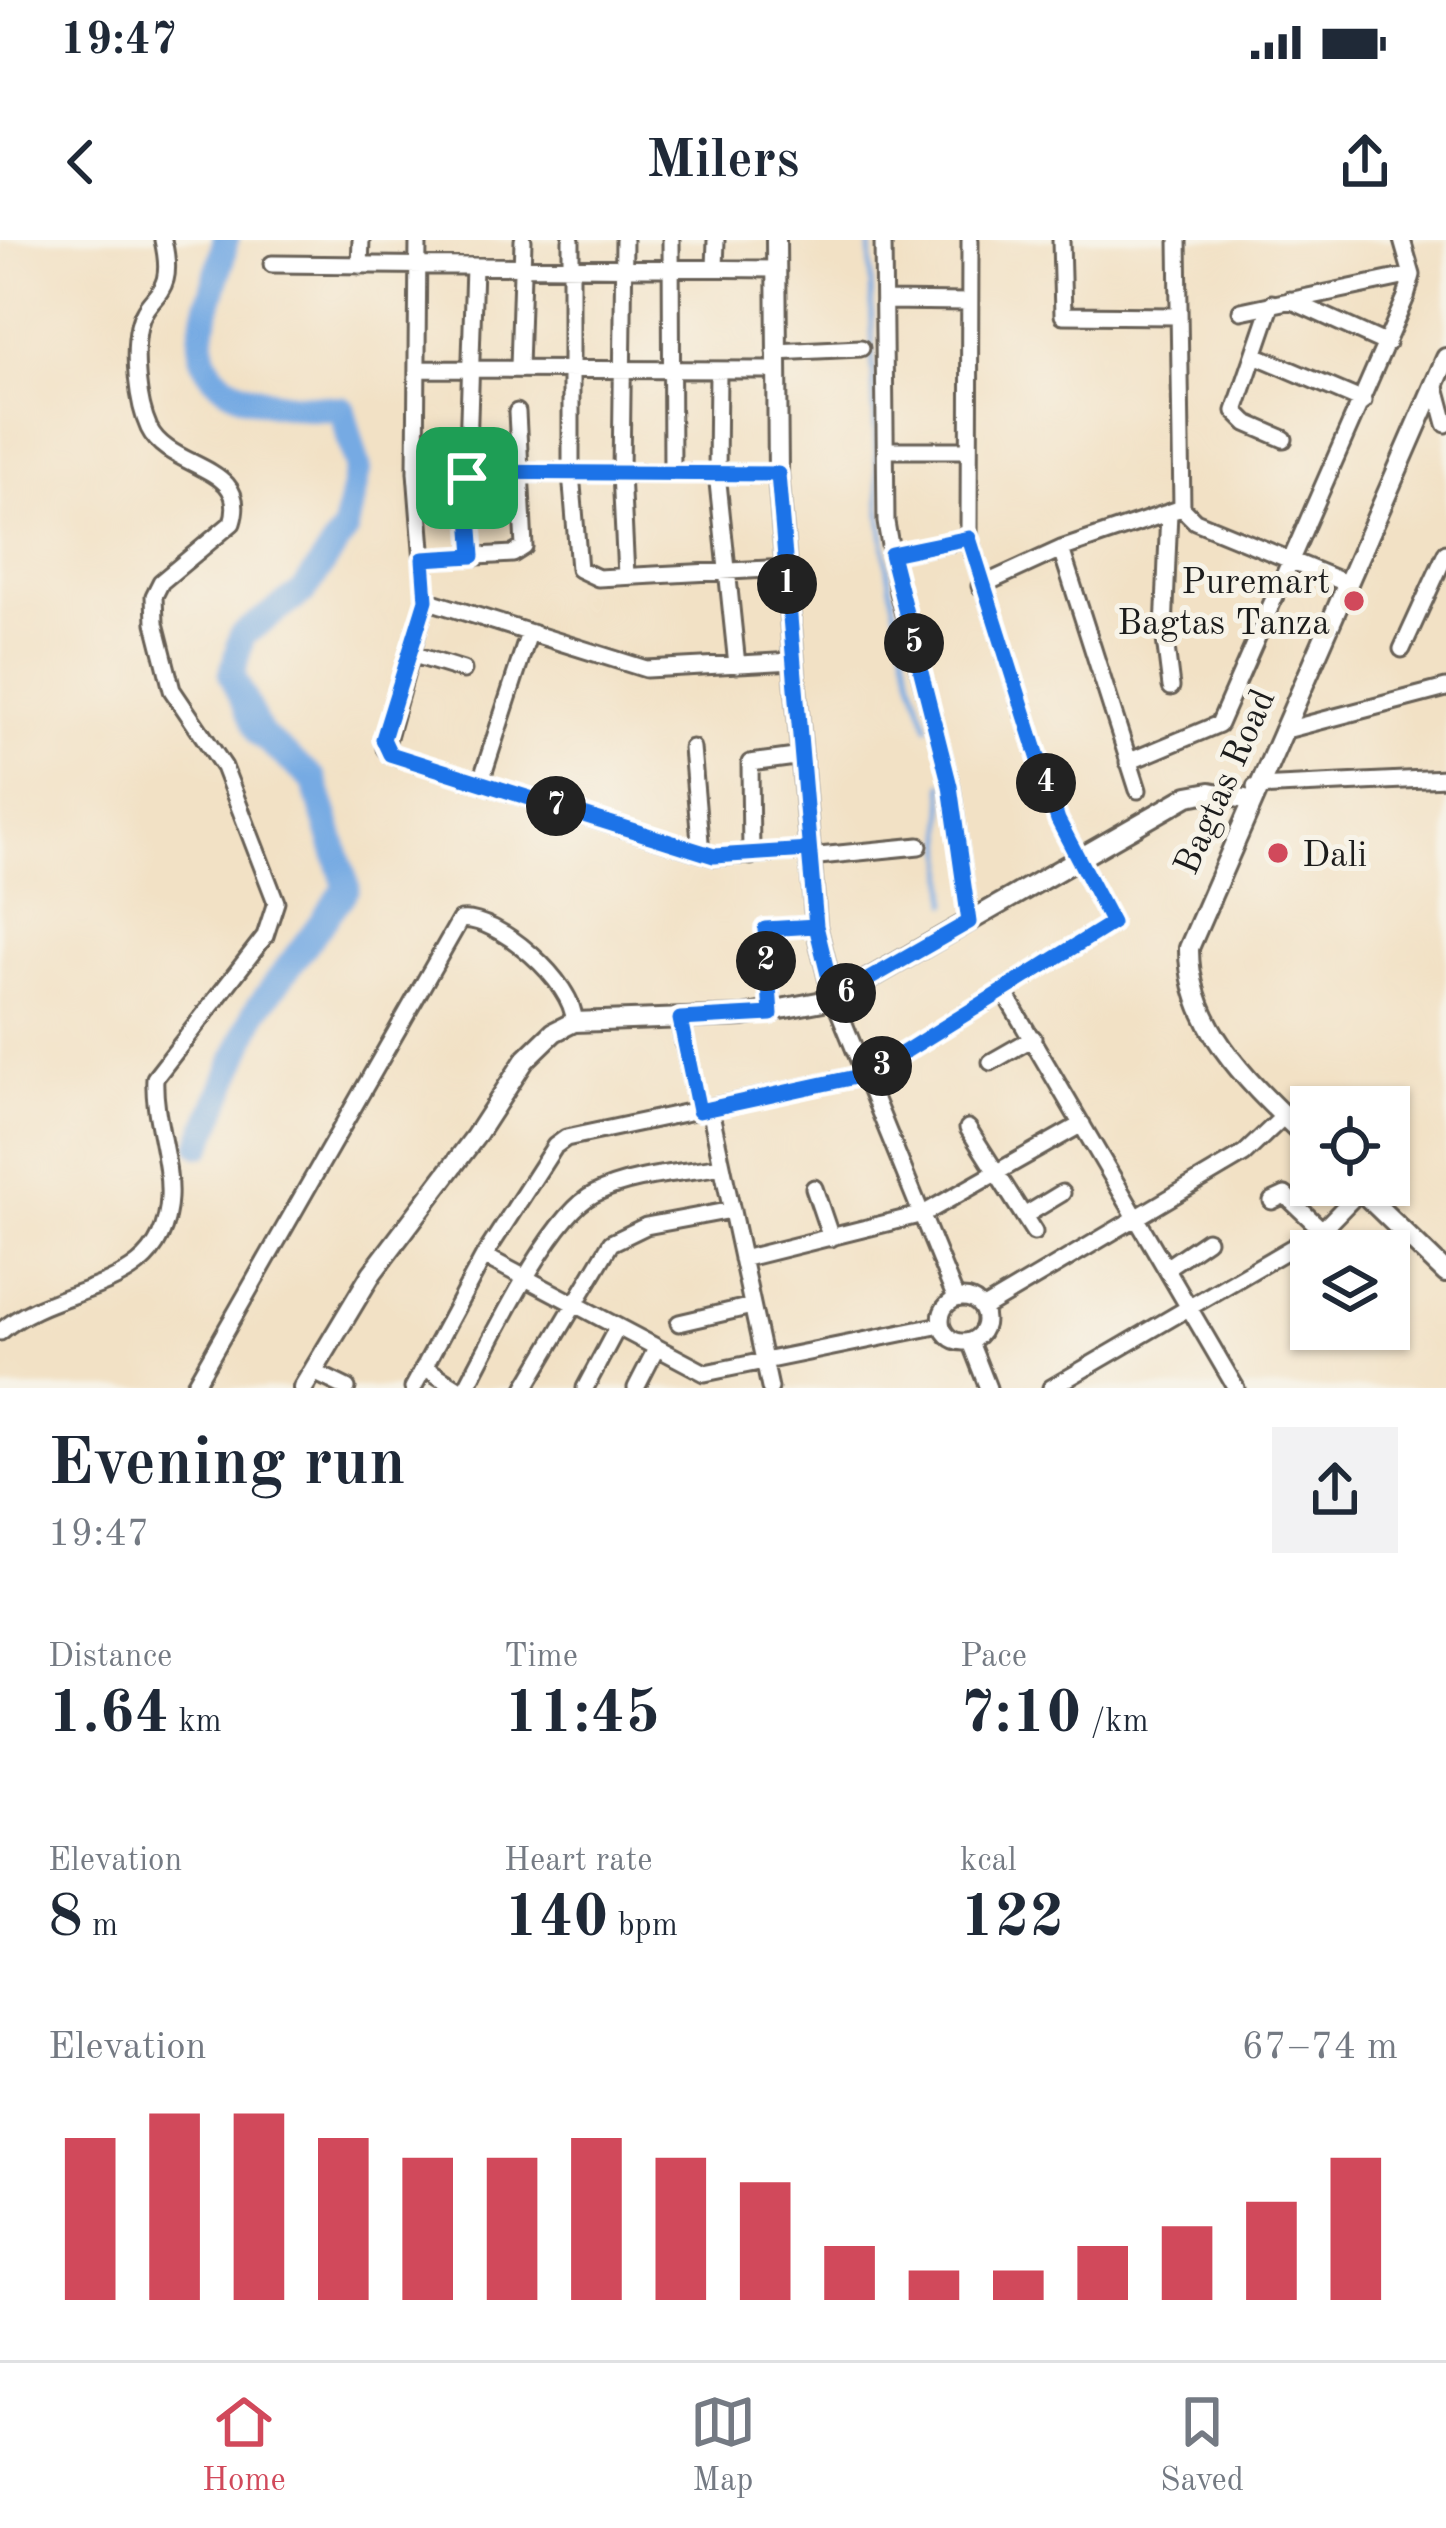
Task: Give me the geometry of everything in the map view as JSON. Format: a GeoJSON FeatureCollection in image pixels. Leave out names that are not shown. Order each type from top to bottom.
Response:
{"type":"FeatureCollection","features":[{"type":"Feature","properties":{"kind":"street"},"geometry":{"type":"LineString","coordinates":[[0,1331],[61,1296],[133,1273],[146,1260],[169,1202],[155,1078],[265,936],[276,902],[224,766],[172,690],[155,623],[160,582],[232,523],[236,509],[236,497],[220,476],[162,448],[143,410],[139,326],[165,284],[163,240]]}},
{"type":"Feature","properties":{"kind":"street"},"geometry":{"type":"LineString","coordinates":[[360,266],[361,240]]}},
{"type":"Feature","properties":{"kind":"street"},"geometry":{"type":"LineString","coordinates":[[418,240],[416,472],[426,600],[385,748],[701,853],[751,856],[919,847]]}},
{"type":"Feature","properties":{"kind":"street"},"geometry":{"type":"LineString","coordinates":[[519,368],[523,240]]}},
{"type":"Feature","properties":{"kind":"street"},"geometry":{"type":"LineString","coordinates":[[571,240],[571,473],[580,569],[598,578],[785,568]]}},
{"type":"Feature","properties":{"kind":"street"},"geometry":{"type":"LineString","coordinates":[[624,240],[621,473],[626,576]]}},
{"type":"Feature","properties":{"kind":"street"},"geometry":{"type":"LineString","coordinates":[[671,240],[672,473]]}},
{"type":"Feature","properties":{"kind":"street"},"geometry":{"type":"LineString","coordinates":[[715,268],[716,240]]}},
{"type":"Feature","properties":{"kind":"street"},"geometry":{"type":"LineString","coordinates":[[776,240],[778,474],[816,926],[834,999],[869,1074],[956,1299]]}},
{"type":"Feature","properties":{"kind":"street"},"geometry":{"type":"LineString","coordinates":[[883,240],[891,554],[950,786],[969,922]]}},
{"type":"Feature","properties":{"kind":"street"},"geometry":{"type":"LineString","coordinates":[[412,1388],[484,1256],[556,1146],[566,1138],[869,1074],[1112,923],[1075,859],[980,586],[969,538],[970,240]]}},
{"type":"Feature","properties":{"kind":"street"},"geometry":{"type":"LineString","coordinates":[[1061,240],[1063,314],[1178,316]]}},
{"type":"Feature","properties":{"kind":"street"},"geometry":{"type":"LineString","coordinates":[[1171,687],[1163,631],[1175,510],[1178,240]]}},
{"type":"Feature","properties":{"kind":"street"},"geometry":{"type":"LineString","coordinates":[[1129,762],[1219,724],[1388,344],[1412,275],[1402,240]]}},
{"type":"Feature","properties":{"kind":"street"},"geometry":{"type":"LineString","coordinates":[[272,265],[776,269]]}},
{"type":"Feature","properties":{"kind":"street"},"geometry":{"type":"LineString","coordinates":[[473,556],[467,472],[474,267]]}},
{"type":"Feature","properties":{"kind":"street"},"geometry":{"type":"LineString","coordinates":[[1241,311],[1412,275]]}},
{"type":"Feature","properties":{"kind":"street"},"geometry":{"type":"LineString","coordinates":[[884,301],[969,302]]}},
{"type":"Feature","properties":{"kind":"street"},"geometry":{"type":"LineString","coordinates":[[1281,301],[1388,344]]}},
{"type":"Feature","properties":{"kind":"street"},"geometry":{"type":"LineString","coordinates":[[1281,301],[1255,355],[1236,417],[1284,439]]}},
{"type":"Feature","properties":{"kind":"street"},"geometry":{"type":"LineString","coordinates":[[417,369],[718,370],[861,348]]}},
{"type":"Feature","properties":{"kind":"street"},"geometry":{"type":"LineString","coordinates":[[1255,355],[1363,401]]}},
{"type":"Feature","properties":{"kind":"street","name":"Bagtas Road"},"geometry":{"type":"LineString","coordinates":[[1290,1122],[1204,1023],[1189,970],[1198,916],[1446,358]]}},
{"type":"Feature","properties":{"kind":"street"},"geometry":{"type":"LineString","coordinates":[[718,370],[717,473],[737,665]]}},
{"type":"Feature","properties":{"kind":"street"},"geometry":{"type":"LineString","coordinates":[[1435,383],[1446,424]]}},
{"type":"Feature","properties":{"kind":"street"},"geometry":{"type":"LineString","coordinates":[[423,559],[518,553],[524,547],[517,412]]}},
{"type":"Feature","properties":{"kind":"street"},"geometry":{"type":"LineString","coordinates":[[886,450],[969,450]]}},
{"type":"Feature","properties":{"kind":"street"},"geometry":{"type":"LineString","coordinates":[[416,472],[778,474]]}},
{"type":"Feature","properties":{"kind":"street"},"geometry":{"type":"LineString","coordinates":[[980,586],[1061,549],[1175,510],[1346,583]]}},
{"type":"Feature","properties":{"kind":"street"},"geometry":{"type":"LineString","coordinates":[[891,554],[969,538]]}},
{"type":"Feature","properties":{"kind":"street"},"geometry":{"type":"LineString","coordinates":[[1061,549],[1138,790]]}},
{"type":"Feature","properties":{"kind":"street"},"geometry":{"type":"LineString","coordinates":[[1402,650],[1446,553]]}},
{"type":"Feature","properties":{"kind":"street"},"geometry":{"type":"LineString","coordinates":[[426,600],[646,669],[794,661]]}},
{"type":"Feature","properties":{"kind":"street"},"geometry":{"type":"LineString","coordinates":[[481,781],[529,632]]}},
{"type":"Feature","properties":{"kind":"street"},"geometry":{"type":"LineString","coordinates":[[411,654],[463,670]]}},
{"type":"Feature","properties":{"kind":"street"},"geometry":{"type":"LineString","coordinates":[[1282,731],[1446,688]]}},
{"type":"Feature","properties":{"kind":"street"},"geometry":{"type":"LineString","coordinates":[[692,748],[701,853]]}},
{"type":"Feature","properties":{"kind":"street"},"geometry":{"type":"LineString","coordinates":[[751,856],[750,764],[802,756]]}},
{"type":"Feature","properties":{"kind":"street"},"geometry":{"type":"LineString","coordinates":[[347,1388],[307,1380],[372,1273],[475,1138],[525,1060],[554,1032],[574,1022],[771,1014],[834,999],[1198,792],[1252,794],[1446,778]]}},
{"type":"Feature","properties":{"kind":"street"},"geometry":{"type":"LineString","coordinates":[[194,1388],[460,920],[476,919],[552,972],[575,1006],[574,1022]]}},
{"type":"Feature","properties":{"kind":"street"},"geometry":{"type":"LineString","coordinates":[[771,1014],[765,929],[816,926]]}},
{"type":"Feature","properties":{"kind":"street"},"geometry":{"type":"LineString","coordinates":[[1004,992],[1235,1388]]}},
{"type":"Feature","properties":{"kind":"street"},"geometry":{"type":"LineString","coordinates":[[680,1019],[722,1166],[770,1388]]}},
{"type":"Feature","properties":{"kind":"street"},"geometry":{"type":"LineString","coordinates":[[992,1062],[1033,1038]]}},
{"type":"Feature","properties":{"kind":"street"},"geometry":{"type":"LineString","coordinates":[[982,1309],[1244,1154],[1284,1116]]}},
{"type":"Feature","properties":{"kind":"street"},"geometry":{"type":"LineString","coordinates":[[742,1259],[923,1214],[1082,1124]]}},
{"type":"Feature","properties":{"kind":"street"},"geometry":{"type":"LineString","coordinates":[[968,1128],[1034,1232]]}},
{"type":"Feature","properties":{"kind":"street"},"geometry":{"type":"LineString","coordinates":[[466,1388],[526,1280],[571,1212],[595,1192],[722,1166]]}},
{"type":"Feature","properties":{"kind":"street"},"geometry":{"type":"LineString","coordinates":[[814,1188],[831,1238]]}},
{"type":"Feature","properties":{"kind":"street"},"geometry":{"type":"LineString","coordinates":[[1024,1216],[1062,1193]]}},
{"type":"Feature","properties":{"kind":"street"},"geometry":{"type":"LineString","coordinates":[[1272,1201],[1285,1195],[1322,1230],[1343,1206]]}},
{"type":"Feature","properties":{"kind":"street"},"geometry":{"type":"LineString","coordinates":[[1377,1206],[1446,1273]]}},
{"type":"Feature","properties":{"kind":"street"},"geometry":{"type":"LineString","coordinates":[[525,1388],[571,1303],[622,1235],[732,1210]]}},
{"type":"Feature","properties":{"kind":"street"},"geometry":{"type":"LineString","coordinates":[[1166,1268],[1207,1240]]}},
{"type":"Feature","properties":{"kind":"street"},"geometry":{"type":"LineString","coordinates":[[1052,1388],[1290,1249]]}},
{"type":"Feature","properties":{"kind":"street"},"geometry":{"type":"LineString","coordinates":[[484,1256],[656,1349],[701,1381],[765,1362],[941,1324]]}},
{"type":"Feature","properties":{"kind":"street"},"geometry":{"type":"LineString","coordinates":[[956,1299],[971,1300],[982,1309],[983,1328],[970,1342],[955,1341],[941,1324],[942,1312],[956,1299]]}},
{"type":"Feature","properties":{"kind":"street"},"geometry":{"type":"LineString","coordinates":[[680,1323],[752,1306]]}},
{"type":"Feature","properties":{"kind":"street"},"geometry":{"type":"LineString","coordinates":[[585,1388],[617,1328]]}},
{"type":"Feature","properties":{"kind":"street"},"geometry":{"type":"LineString","coordinates":[[970,1342],[988,1388]]}},
{"type":"Feature","properties":{"kind":"street"},"geometry":{"type":"LineString","coordinates":[[635,1388],[656,1349]]}},
{"type":"Feature","properties":{"kind":"street"},"geometry":{"type":"LineString","coordinates":[[424,1367],[457,1388]]}},
{"type":"Feature","properties":{"kind":"waterway"},"geometry":{"type":"LineString","coordinates":[[201,1144],[255,1012],[347,888],[314,780],[260,734],[232,675],[242,635],[303,592],[345,531],[358,468],[342,409],[251,397],[213,375],[203,357],[202,333],[225,240]]}},
{"type":"Feature","properties":{"kind":"waterway"},"geometry":{"type":"LineString","coordinates":[[870,240],[875,425],[885,547],[908,667],[928,727]]}},
{"type":"Feature","properties":{"kind":"waterway"},"geometry":{"type":"LineString","coordinates":[[943,784],[948,904]]}},
{"type":"Feature","properties":{"kind":"place","name":"Puremart Bagtas Tanza"},"geometry":{"type":"Point","coordinates":[1354,601]}},
{"type":"Feature","properties":{"kind":"place","name":"Dali"},"geometry":{"type":"Point","coordinates":[1278,853]}},
{"type":"Feature","properties":{"kind":"route"},"geometry":{"type":"LineString","coordinates":[[467,478],[467,472],[778,474],[816,926],[765,929],[771,1014],[680,1019],[699,1111],[869,1074],[1112,923],[1058,820],[980,586],[969,538],[891,554],[950,786],[969,922],[834,999],[816,926],[809,850],[714,856],[390,754],[383,739],[426,600],[423,559],[473,556],[467,478]]}}]}
